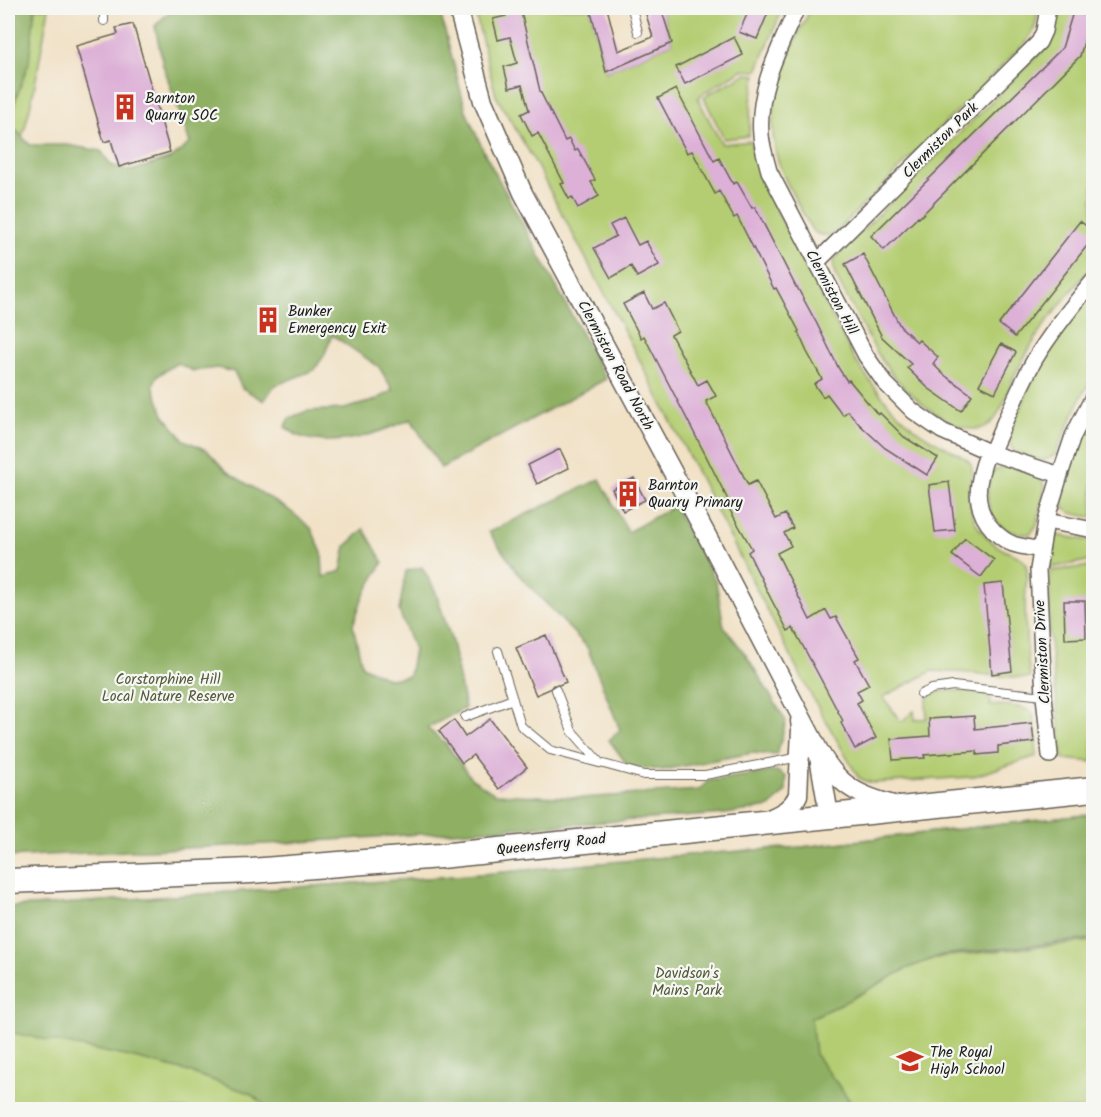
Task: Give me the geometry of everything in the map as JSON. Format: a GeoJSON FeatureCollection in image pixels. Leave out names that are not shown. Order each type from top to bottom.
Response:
{"type":"FeatureCollection","features":[{"type":"Feature","properties":{"kind":"main road","name":"Queensferry Road"},"geometry":{"type":"LineString","coordinates":[[8,881],[231,872],[440,856],[1094,789]]}},
{"type":"Feature","properties":{"kind":"street","name":"Clermiston Road North"},"geometry":{"type":"LineString","coordinates":[[458,8],[483,101],[523,193],[818,749],[834,774],[854,790],[882,802],[912,807]]}},
{"type":"Feature","properties":{"kind":"street","name":"Clermiston Hill"},"geometry":{"type":"LineString","coordinates":[[797,8],[769,73],[761,107],[761,138],[769,171],[866,356],[885,383],[913,411],[933,426],[966,443],[1060,475]]}},
{"type":"Feature","properties":{"kind":"street","name":"Clermiston Park"},"geometry":{"type":"LineString","coordinates":[[816,263],[1039,42],[1044,31],[1048,8]]}},
{"type":"Feature","properties":{"kind":"street"},"geometry":{"type":"LineString","coordinates":[[1041,550],[1012,544],[1000,537],[987,524],[979,507],[981,473],[1035,358],[1064,316],[1094,280]]}},
{"type":"Feature","properties":{"kind":"street","name":"Clermiston Drive"},"geometry":{"type":"LineString","coordinates":[[1050,755],[1044,696],[1038,570],[1046,521],[1060,475],[1073,436],[1094,395]]}},
{"type":"Feature","properties":{"kind":"street"},"geometry":{"type":"LineString","coordinates":[[1046,521],[1094,530]]}},
{"type":"Feature","properties":{"kind":"street","name":"Clermiston Road North"},"geometry":{"type":"LineString","coordinates":[[762,822],[788,810],[798,795],[801,729],[799,713]]}},
{"type":"Feature","properties":{"kind":"street","name":"Clermiston Road North"},"geometry":{"type":"LineString","coordinates":[[818,749],[828,816]]}},
{"type":"Feature","properties":{"kind":"lane"},"geometry":{"type":"LineString","coordinates":[[104,8],[104,21]]}},
{"type":"Feature","properties":{"kind":"lane"},"geometry":{"type":"LineString","coordinates":[[632,8],[638,32]]}},
{"type":"Feature","properties":{"kind":"lane"},"geometry":{"type":"LineString","coordinates":[[498,651],[521,726],[550,750],[644,775],[705,775],[800,757],[818,749]]}},
{"type":"Feature","properties":{"kind":"lane"},"geometry":{"type":"LineString","coordinates":[[921,694],[932,689],[953,686],[1044,696]]}},
{"type":"Feature","properties":{"kind":"lane"},"geometry":{"type":"LineString","coordinates":[[556,690],[572,731],[600,763]]}},
{"type":"Feature","properties":{"kind":"lane"},"geometry":{"type":"LineString","coordinates":[[465,717],[513,699]]}},
{"type":"Feature","properties":{"kind":"green space"},"geometry":{"type":"Polygon","coordinates":[[[8,8],[49,8],[29,114],[8,175],[8,8]]]}},
{"type":"Feature","properties":{"kind":"green space","name":"Corstorphine Hill Local Nature Reserve"},"geometry":{"type":"Polygon","coordinates":[[[8,8],[35,8],[29,62],[14,104],[14,128],[30,145],[67,145],[101,151],[111,165],[131,171],[172,158],[190,143],[163,65],[155,26],[171,8],[439,8],[466,111],[484,152],[606,379],[441,468],[411,419],[358,438],[330,441],[301,437],[285,427],[289,418],[307,411],[344,409],[376,400],[393,390],[379,367],[332,335],[324,356],[314,370],[274,386],[264,401],[242,388],[234,372],[217,368],[193,371],[177,363],[157,376],[153,386],[164,415],[184,440],[207,450],[226,471],[289,510],[311,528],[322,553],[323,577],[341,571],[346,546],[364,529],[383,562],[362,599],[353,625],[362,666],[389,679],[409,676],[414,650],[399,611],[406,571],[422,567],[435,590],[452,642],[465,708],[427,728],[445,743],[471,778],[495,794],[581,798],[699,790],[708,781],[777,771],[786,777],[786,791],[770,807],[725,814],[286,843],[8,857],[8,8]]]}},
{"type":"Feature","properties":{"kind":"green space"},"geometry":{"type":"Polygon","coordinates":[[[474,8],[590,8],[606,72],[672,43],[661,8],[783,8],[757,71],[742,70],[702,94],[698,99],[722,144],[750,141],[758,171],[770,198],[855,360],[883,398],[908,423],[969,461],[972,473],[969,496],[976,523],[993,543],[1021,558],[1027,569],[1025,621],[1030,678],[932,671],[883,697],[901,722],[914,711],[915,720],[927,718],[927,699],[931,695],[947,691],[983,695],[991,701],[990,706],[1019,707],[1033,713],[1037,756],[971,777],[873,783],[858,777],[807,688],[638,357],[531,155],[496,96],[474,8]]]}},
{"type":"Feature","properties":{"kind":"green space"},"geometry":{"type":"Polygon","coordinates":[[[811,8],[1038,8],[1035,27],[1024,44],[836,232],[826,235],[820,235],[812,230],[786,181],[779,164],[772,122],[778,83],[811,8]]]}},
{"type":"Feature","properties":{"kind":"green space"},"geometry":{"type":"Polygon","coordinates":[[[1058,8],[1093,8],[1093,265],[1037,336],[1014,376],[994,420],[978,429],[964,427],[933,412],[894,376],[878,354],[835,275],[833,262],[1050,43],[1056,26],[1058,8]]]}},
{"type":"Feature","properties":{"kind":"green space"},"geometry":{"type":"Polygon","coordinates":[[[746,74],[756,75],[751,101],[749,136],[724,139],[704,98],[746,74]]]}},
{"type":"Feature","properties":{"kind":"green space"},"geometry":{"type":"Polygon","coordinates":[[[1093,292],[1093,378],[1083,393],[1055,455],[1041,460],[1018,453],[1011,447],[1009,435],[1032,381],[1060,335],[1093,292]]]}},
{"type":"Feature","properties":{"kind":"green space"},"geometry":{"type":"Polygon","coordinates":[[[1093,416],[1093,517],[1069,512],[1063,503],[1072,464],[1093,416]]]}},
{"type":"Feature","properties":{"kind":"green space"},"geometry":{"type":"Polygon","coordinates":[[[1007,466],[1039,475],[1045,486],[1037,525],[1030,534],[1007,530],[992,515],[988,494],[989,482],[993,471],[1007,466]]]}},
{"type":"Feature","properties":{"kind":"green space"},"geometry":{"type":"Polygon","coordinates":[[[600,479],[628,532],[674,506],[716,582],[724,627],[746,655],[786,721],[777,755],[752,753],[663,770],[629,767],[609,740],[620,730],[587,647],[520,576],[489,532],[600,479]]]}},
{"type":"Feature","properties":{"kind":"green space"},"geometry":{"type":"Polygon","coordinates":[[[1055,535],[1093,541],[1093,560],[1048,568],[1055,535]]]}},
{"type":"Feature","properties":{"kind":"green space"},"geometry":{"type":"Polygon","coordinates":[[[1093,566],[1093,762],[1063,759],[1049,632],[1050,571],[1093,566]]]}},
{"type":"Feature","properties":{"kind":"green space","name":"Davidson's Mains Park"},"geometry":{"type":"Polygon","coordinates":[[[1093,814],[1093,939],[942,955],[923,962],[941,957],[1093,941],[1093,1109],[8,1109],[8,907],[483,874],[802,847],[1093,814]]]}},
{"type":"Feature","properties":{"kind":"green space","name":"Davidson's Mains Park"},"geometry":{"type":"Polygon","coordinates":[[[1093,814],[1093,939],[942,955],[906,969],[811,1018],[815,1054],[856,1109],[270,1109],[249,1093],[186,1071],[8,1032],[8,907],[483,874],[802,847],[1093,814]]]}},
{"type":"Feature","properties":{"kind":"building"},"geometry":{"type":"Polygon","coordinates":[[[520,8],[540,91],[565,141],[569,139],[575,151],[578,149],[595,180],[591,182],[599,196],[578,208],[572,197],[569,199],[561,184],[564,183],[538,133],[532,136],[521,114],[529,110],[522,85],[509,88],[504,67],[517,63],[510,37],[498,40],[493,19],[506,16],[504,9],[520,8]]]}},
{"type":"Feature","properties":{"kind":"building"},"geometry":{"type":"Polygon","coordinates":[[[590,8],[607,8],[618,51],[653,37],[644,8],[661,8],[672,43],[606,72],[590,8]]]}},
{"type":"Feature","properties":{"kind":"building"},"geometry":{"type":"Polygon","coordinates":[[[750,8],[770,8],[757,39],[739,32],[750,8]]]}},
{"type":"Feature","properties":{"kind":"building"},"geometry":{"type":"Polygon","coordinates":[[[1073,12],[1091,17],[1080,56],[919,218],[884,250],[871,236],[1062,48],[1073,12]]]}},
{"type":"Feature","properties":{"kind":"building","name":"Barnton Quarry SOC"},"geometry":{"type":"Polygon","coordinates":[[[133,24],[170,152],[119,167],[111,140],[104,142],[76,46],[118,34],[116,28],[133,24]]]}},
{"type":"Feature","properties":{"kind":"building"},"geometry":{"type":"Polygon","coordinates":[[[734,37],[743,55],[685,84],[676,67],[734,37]]]}},
{"type":"Feature","properties":{"kind":"building"},"geometry":{"type":"Polygon","coordinates":[[[676,89],[714,161],[719,158],[733,184],[737,182],[752,208],[755,207],[847,381],[849,380],[878,415],[880,413],[904,437],[938,458],[927,475],[885,448],[848,411],[843,415],[827,394],[823,397],[814,384],[822,379],[807,352],[799,331],[776,288],[774,289],[737,216],[734,218],[719,191],[715,194],[692,151],[687,153],[658,98],[676,89]]]}},
{"type":"Feature","properties":{"kind":"building"},"geometry":{"type":"Polygon","coordinates":[[[624,218],[638,245],[646,241],[659,265],[637,277],[631,266],[611,278],[594,248],[616,236],[610,225],[624,218]]]}},
{"type":"Feature","properties":{"kind":"building"},"geometry":{"type":"Polygon","coordinates":[[[1080,221],[1094,232],[1094,237],[1015,337],[999,324],[1080,221]]]}},
{"type":"Feature","properties":{"kind":"building"},"geometry":{"type":"Polygon","coordinates":[[[863,254],[900,326],[938,357],[933,364],[943,374],[972,395],[961,411],[928,388],[907,368],[911,364],[882,337],[845,264],[863,254]]]}},
{"type":"Feature","properties":{"kind":"building"},"geometry":{"type":"Polygon","coordinates":[[[644,293],[652,309],[664,303],[678,331],[671,335],[698,385],[707,380],[716,396],[706,401],[748,485],[756,481],[776,519],[785,514],[793,528],[784,533],[791,546],[777,553],[810,620],[826,610],[831,619],[836,617],[859,658],[855,660],[869,685],[857,691],[862,700],[857,703],[876,738],[855,749],[841,723],[843,721],[793,628],[788,631],[771,599],[748,552],[752,549],[727,505],[730,504],[704,452],[644,336],[641,338],[623,304],[644,293]]]}},
{"type":"Feature","properties":{"kind":"building"},"geometry":{"type":"Polygon","coordinates":[[[1001,344],[1016,352],[995,393],[979,385],[1001,344]]]}},
{"type":"Feature","properties":{"kind":"building"},"geometry":{"type":"Polygon","coordinates":[[[560,449],[569,468],[537,484],[528,465],[560,449]]]}},
{"type":"Feature","properties":{"kind":"building","name":"Barnton Quarry Primary"},"geometry":{"type":"Polygon","coordinates":[[[634,478],[645,500],[623,511],[612,489],[634,478]]]}},
{"type":"Feature","properties":{"kind":"building"},"geometry":{"type":"Polygon","coordinates":[[[949,482],[955,530],[935,532],[929,485],[949,482]]]}},
{"type":"Feature","properties":{"kind":"building"},"geometry":{"type":"Polygon","coordinates":[[[965,538],[994,560],[981,577],[952,555],[965,538]]]}},
{"type":"Feature","properties":{"kind":"building"},"geometry":{"type":"Polygon","coordinates":[[[1003,583],[1012,671],[992,674],[984,585],[1003,583]]]}},
{"type":"Feature","properties":{"kind":"building"},"geometry":{"type":"Polygon","coordinates":[[[1064,601],[1085,601],[1086,638],[1065,639],[1064,601]]]}},
{"type":"Feature","properties":{"kind":"building"},"geometry":{"type":"Polygon","coordinates":[[[546,635],[566,682],[553,685],[550,689],[536,695],[516,648],[546,635]]]}},
{"type":"Feature","properties":{"kind":"building"},"geometry":{"type":"Polygon","coordinates":[[[974,716],[975,729],[1032,723],[1034,742],[998,746],[998,753],[977,755],[977,751],[893,760],[891,739],[930,736],[929,719],[974,716]]]}},
{"type":"Feature","properties":{"kind":"building"},"geometry":{"type":"Polygon","coordinates":[[[490,719],[527,767],[499,789],[473,755],[462,763],[439,731],[454,720],[465,737],[490,719]]]}},
{"type":"Feature","properties":{"kind":"place","name":"Barnton Quarry SOC"},"geometry":{"type":"Point","coordinates":[125,107]}},
{"type":"Feature","properties":{"kind":"place","name":"Bunker Emergency Exit"},"geometry":{"type":"Point","coordinates":[268,320]}},
{"type":"Feature","properties":{"kind":"place","name":"Barnton Quarry Primary"},"geometry":{"type":"Point","coordinates":[628,494]}},
{"type":"Feature","properties":{"kind":"place","name":"The Royal High School"},"geometry":{"type":"Point","coordinates":[910,1061]}}]}
